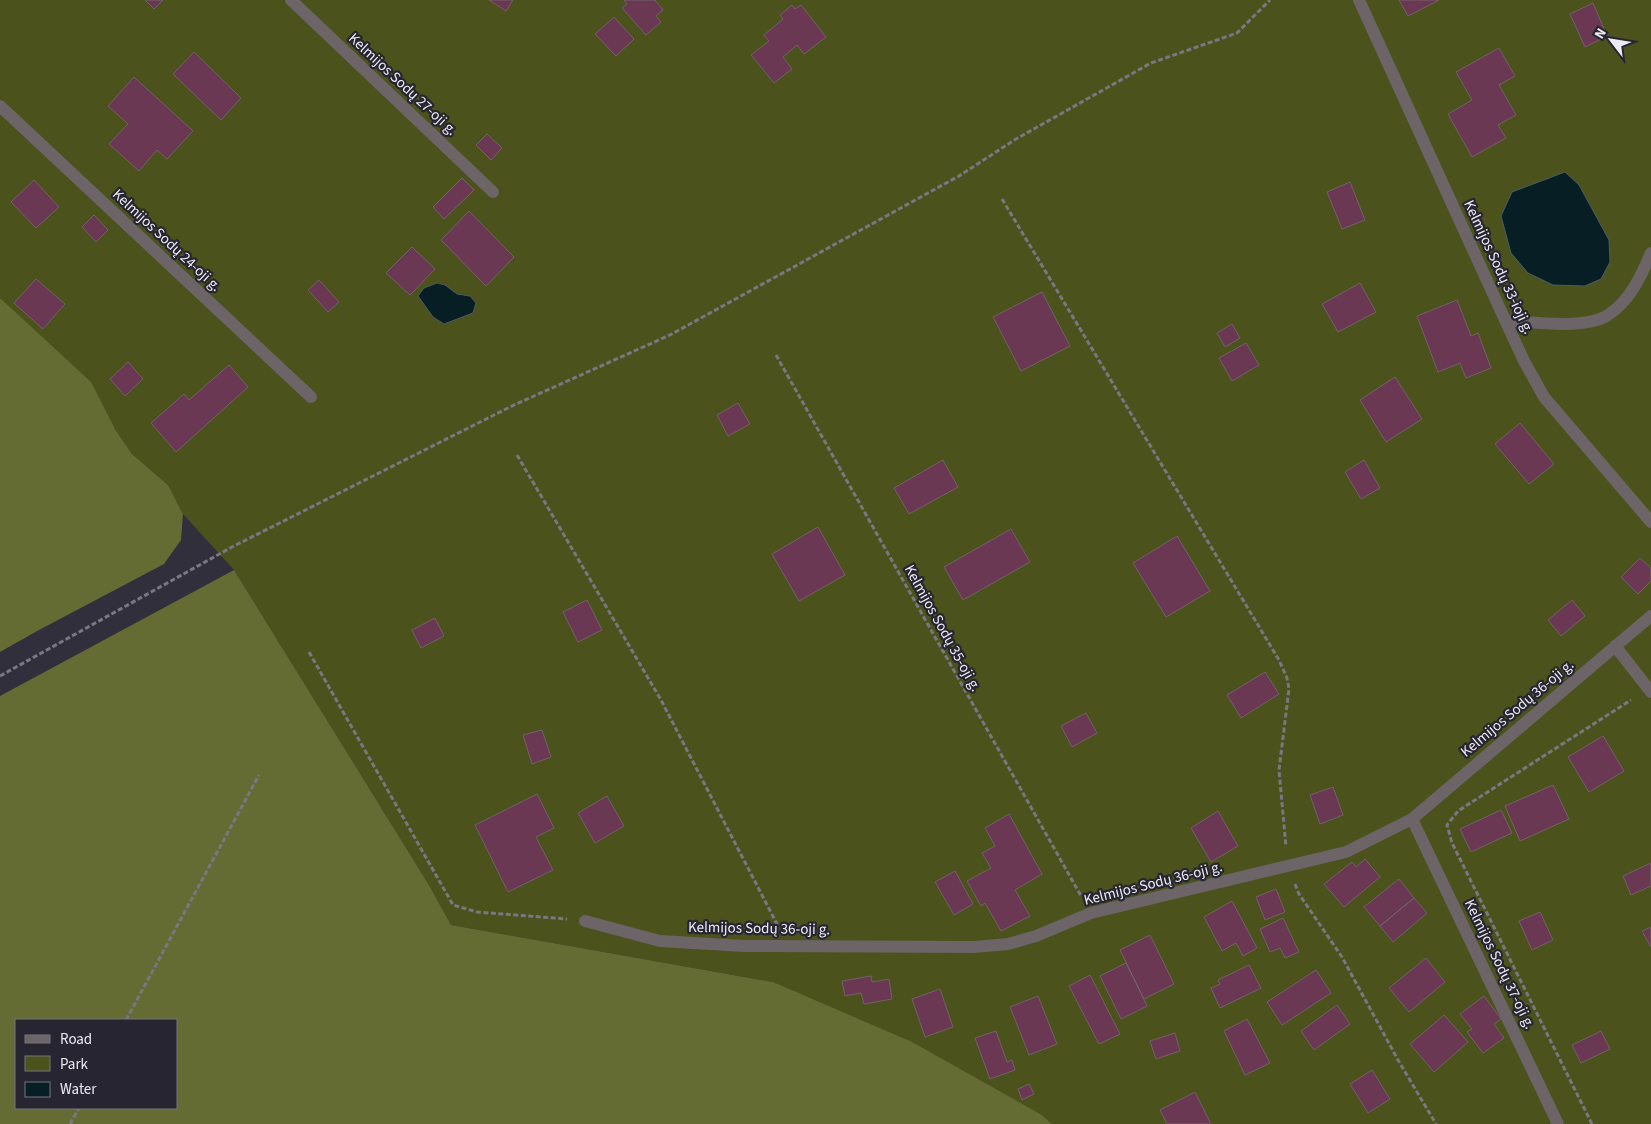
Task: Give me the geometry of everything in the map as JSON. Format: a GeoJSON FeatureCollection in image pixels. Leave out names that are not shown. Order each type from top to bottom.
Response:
{"type":"FeatureCollection","features":[{"type":"Feature","properties":{"kind":"street","name":"Kelmijos Sodų 27-oji g."},"geometry":{"type":"LineString","coordinates":[[291,0],[493,192]]}},
{"type":"Feature","properties":{"kind":"street","name":"Kelmijos Sodų 33-ioji g."},"geometry":{"type":"LineString","coordinates":[[1359,0],[1524,361],[1544,397],[1651,522]]}},
{"type":"Feature","properties":{"kind":"street","name":"Kelmijos Sodų 24-oji g."},"geometry":{"type":"LineString","coordinates":[[0,106],[311,397]]}},
{"type":"Feature","properties":{"kind":"street"},"geometry":{"type":"LineString","coordinates":[[1505,320],[1543,324],[1584,322],[1606,317],[1631,294],[1651,253]]}},
{"type":"Feature","properties":{"kind":"street","name":"Kelmijos Sodų 36-oji g."},"geometry":{"type":"LineString","coordinates":[[585,921],[660,941],[744,946],[974,947],[1008,944],[1036,936],[1092,914],[1346,852],[1412,819],[1651,616]]}},
{"type":"Feature","properties":{"kind":"street"},"geometry":{"type":"LineString","coordinates":[[1615,646],[1650,691]]}},
{"type":"Feature","properties":{"kind":"street","name":"Kelmijos Sodų 37-oji g."},"geometry":{"type":"LineString","coordinates":[[1412,819],[1558,1124]]}},
{"type":"Feature","properties":{"kind":"path"},"geometry":{"type":"LineString","coordinates":[[0,676],[241,542],[514,405],[670,335],[960,176],[1016,138],[1151,63],[1237,33],[1270,0]]}},
{"type":"Feature","properties":{"kind":"path"},"geometry":{"type":"LineString","coordinates":[[1002,199],[1279,660],[1287,678],[1289,689],[1279,770],[1287,866],[1299,894],[1342,957],[1398,1060],[1436,1124]]}},
{"type":"Feature","properties":{"kind":"path","name":"Kelmijos Sodų 35-oji g."},"geometry":{"type":"LineString","coordinates":[[776,355],[1092,914]]}},
{"type":"Feature","properties":{"kind":"path"},"geometry":{"type":"LineString","coordinates":[[517,455],[660,700],[789,946]]}},
{"type":"Feature","properties":{"kind":"path"},"geometry":{"type":"LineString","coordinates":[[309,652],[453,905],[477,912],[585,921]]}},
{"type":"Feature","properties":{"kind":"path"},"geometry":{"type":"LineString","coordinates":[[1592,1124],[1452,842],[1446,825],[1458,811],[1650,691]]}},
{"type":"Feature","properties":{"kind":"path"},"geometry":{"type":"LineString","coordinates":[[127,1019],[259,775]]}},
{"type":"Feature","properties":{"kind":"path"},"geometry":{"type":"LineString","coordinates":[[70,1124],[78,1109]]}},
{"type":"Feature","properties":{"kind":"green space"},"geometry":{"type":"Polygon","coordinates":[[[0,0],[1651,0],[1651,1124],[1052,1124],[1042,1115],[773,982],[451,925],[429,885],[234,570],[183,514],[168,485],[132,454],[115,429],[0,298],[0,0]]]}},
{"type":"Feature","properties":{"kind":"green space"},"geometry":{"type":"Polygon","coordinates":[[[0,298],[91,382],[115,429],[132,454],[168,485],[183,514],[181,540],[164,564],[0,652],[0,298]]]}},
{"type":"Feature","properties":{"kind":"green space"},"geometry":{"type":"Polygon","coordinates":[[[234,570],[429,885],[451,925],[773,982],[912,1042],[1042,1115],[1052,1124],[0,1124],[0,696],[234,570]]]}},
{"type":"Feature","properties":{"kind":"water"},"geometry":{"type":"Polygon","coordinates":[[[1565,172],[1579,185],[1609,240],[1610,262],[1601,279],[1585,286],[1553,285],[1528,273],[1511,253],[1501,216],[1512,192],[1565,172]]]}},
{"type":"Feature","properties":{"kind":"water"},"geometry":{"type":"Polygon","coordinates":[[[437,283],[445,285],[457,294],[470,296],[476,303],[473,313],[444,324],[433,317],[418,296],[424,288],[437,283]]]}},
{"type":"Feature","properties":{"kind":"building"},"geometry":{"type":"Polygon","coordinates":[[[145,0],[163,0],[154,9],[145,0]]]}},
{"type":"Feature","properties":{"kind":"building"},"geometry":{"type":"Polygon","coordinates":[[[489,0],[513,0],[506,11],[489,0]]]}},
{"type":"Feature","properties":{"kind":"building"},"geometry":{"type":"Polygon","coordinates":[[[624,0],[655,0],[663,10],[656,16],[661,22],[646,35],[622,8],[627,4],[624,0]]]}},
{"type":"Feature","properties":{"kind":"building"},"geometry":{"type":"Polygon","coordinates":[[[1399,0],[1439,0],[1408,16],[1399,0]]]}},
{"type":"Feature","properties":{"kind":"building"},"geometry":{"type":"Polygon","coordinates":[[[1593,3],[1607,36],[1585,47],[1570,14],[1593,3]]]}},
{"type":"Feature","properties":{"kind":"building"},"geometry":{"type":"Polygon","coordinates":[[[792,5],[795,9],[801,5],[826,37],[804,54],[797,45],[783,57],[792,69],[774,83],[751,55],[769,41],[764,35],[783,19],[780,15],[792,5]]]}},
{"type":"Feature","properties":{"kind":"building"},"geometry":{"type":"Polygon","coordinates":[[[614,17],[634,39],[616,56],[595,34],[614,17]]]}},
{"type":"Feature","properties":{"kind":"building"},"geometry":{"type":"Polygon","coordinates":[[[1499,48],[1515,76],[1499,85],[1516,115],[1498,125],[1506,138],[1472,157],[1448,114],[1472,100],[1456,72],[1499,48]]]}},
{"type":"Feature","properties":{"kind":"building"},"geometry":{"type":"Polygon","coordinates":[[[194,52],[241,98],[221,120],[173,74],[194,52]]]}},
{"type":"Feature","properties":{"kind":"building"},"geometry":{"type":"Polygon","coordinates":[[[134,77],[193,131],[167,159],[157,150],[139,171],[109,144],[128,124],[108,106],[134,77]]]}},
{"type":"Feature","properties":{"kind":"building"},"geometry":{"type":"Polygon","coordinates":[[[487,134],[502,148],[491,160],[476,145],[487,134]]]}},
{"type":"Feature","properties":{"kind":"building"},"geometry":{"type":"Polygon","coordinates":[[[462,178],[474,190],[444,219],[433,207],[462,178]]]}},
{"type":"Feature","properties":{"kind":"building"},"geometry":{"type":"Polygon","coordinates":[[[34,180],[59,207],[36,228],[11,202],[34,180]]]}},
{"type":"Feature","properties":{"kind":"building"},"geometry":{"type":"Polygon","coordinates":[[[1350,182],[1365,220],[1342,229],[1327,192],[1350,182]]]}},
{"type":"Feature","properties":{"kind":"building"},"geometry":{"type":"Polygon","coordinates":[[[469,211],[514,257],[486,286],[441,240],[469,211]]]}},
{"type":"Feature","properties":{"kind":"building"},"geometry":{"type":"Polygon","coordinates":[[[94,215],[108,230],[96,242],[82,227],[94,215]]]}},
{"type":"Feature","properties":{"kind":"building"},"geometry":{"type":"Polygon","coordinates":[[[412,247],[435,269],[410,295],[386,273],[412,247]]]}},
{"type":"Feature","properties":{"kind":"building"},"geometry":{"type":"Polygon","coordinates":[[[36,279],[65,304],[43,329],[14,303],[36,279]]]}},
{"type":"Feature","properties":{"kind":"building"},"geometry":{"type":"Polygon","coordinates":[[[319,280],[339,302],[328,312],[308,290],[319,280]]]}},
{"type":"Feature","properties":{"kind":"building"},"geometry":{"type":"Polygon","coordinates":[[[1360,283],[1376,312],[1338,332],[1322,304],[1360,283]]]}},
{"type":"Feature","properties":{"kind":"building"},"geometry":{"type":"Polygon","coordinates":[[[1042,292],[1070,346],[1021,371],[993,317],[1042,292]]]}},
{"type":"Feature","properties":{"kind":"building"},"geometry":{"type":"Polygon","coordinates":[[[1457,300],[1471,336],[1478,333],[1491,368],[1466,378],[1460,363],[1438,372],[1417,316],[1457,300]]]}},
{"type":"Feature","properties":{"kind":"building"},"geometry":{"type":"Polygon","coordinates":[[[1232,324],[1240,338],[1225,347],[1217,333],[1232,324]]]}},
{"type":"Feature","properties":{"kind":"building"},"geometry":{"type":"Polygon","coordinates":[[[1246,343],[1259,365],[1232,381],[1219,358],[1246,343]]]}},
{"type":"Feature","properties":{"kind":"building"},"geometry":{"type":"Polygon","coordinates":[[[128,362],[143,379],[125,396],[110,379],[128,362]]]}},
{"type":"Feature","properties":{"kind":"building"},"geometry":{"type":"Polygon","coordinates":[[[229,365],[248,387],[176,452],[151,423],[184,394],[189,400],[229,365]]]}},
{"type":"Feature","properties":{"kind":"building"},"geometry":{"type":"Polygon","coordinates":[[[1395,377],[1422,419],[1386,442],[1360,400],[1395,377]]]}},
{"type":"Feature","properties":{"kind":"building"},"geometry":{"type":"Polygon","coordinates":[[[738,403],[750,424],[728,436],[717,415],[738,403]]]}},
{"type":"Feature","properties":{"kind":"building"},"geometry":{"type":"Polygon","coordinates":[[[1520,423],[1554,464],[1529,484],[1495,444],[1520,423]]]}},
{"type":"Feature","properties":{"kind":"building"},"geometry":{"type":"Polygon","coordinates":[[[943,460],[958,487],[909,514],[894,488],[943,460]]]}},
{"type":"Feature","properties":{"kind":"building"},"geometry":{"type":"Polygon","coordinates":[[[1364,460],[1380,488],[1361,499],[1345,472],[1364,460]]]}},
{"type":"Feature","properties":{"kind":"building"},"geometry":{"type":"Polygon","coordinates":[[[818,527],[845,575],[799,601],[772,554],[818,527]]]}},
{"type":"Feature","properties":{"kind":"building"},"geometry":{"type":"Polygon","coordinates":[[[1011,529],[1030,562],[963,600],[944,567],[1011,529]]]}},
{"type":"Feature","properties":{"kind":"building"},"geometry":{"type":"Polygon","coordinates":[[[1177,536],[1210,591],[1166,617],[1133,563],[1177,536]]]}},
{"type":"Feature","properties":{"kind":"building"},"geometry":{"type":"Polygon","coordinates":[[[1640,558],[1651,568],[1651,581],[1638,594],[1621,577],[1640,558]]]}},
{"type":"Feature","properties":{"kind":"building"},"geometry":{"type":"Polygon","coordinates":[[[587,600],[602,630],[578,642],[563,612],[587,600]]]}},
{"type":"Feature","properties":{"kind":"building"},"geometry":{"type":"Polygon","coordinates":[[[1572,600],[1585,616],[1561,636],[1548,620],[1572,600]]]}},
{"type":"Feature","properties":{"kind":"building"},"geometry":{"type":"Polygon","coordinates":[[[435,618],[444,636],[421,648],[412,630],[435,618]]]}},
{"type":"Feature","properties":{"kind":"building"},"geometry":{"type":"Polygon","coordinates":[[[1265,672],[1279,694],[1241,718],[1227,695],[1265,672]]]}},
{"type":"Feature","properties":{"kind":"building"},"geometry":{"type":"Polygon","coordinates":[[[1086,713],[1097,733],[1072,747],[1061,726],[1086,713]]]}},
{"type":"Feature","properties":{"kind":"building"},"geometry":{"type":"Polygon","coordinates":[[[542,730],[551,757],[532,764],[523,735],[542,730]]]}},
{"type":"Feature","properties":{"kind":"building"},"geometry":{"type":"Polygon","coordinates":[[[1603,736],[1624,771],[1589,792],[1568,757],[1603,736]]]}},
{"type":"Feature","properties":{"kind":"building"},"geometry":{"type":"Polygon","coordinates":[[[1553,785],[1569,819],[1520,841],[1505,806],[1553,785]]]}},
{"type":"Feature","properties":{"kind":"building"},"geometry":{"type":"Polygon","coordinates":[[[1333,787],[1343,815],[1320,824],[1310,795],[1333,787]]]}},
{"type":"Feature","properties":{"kind":"building"},"geometry":{"type":"Polygon","coordinates":[[[537,794],[554,828],[536,837],[553,870],[508,892],[475,825],[537,794]]]}},
{"type":"Feature","properties":{"kind":"building"},"geometry":{"type":"Polygon","coordinates":[[[607,796],[624,826],[595,843],[578,813],[607,796]]]}},
{"type":"Feature","properties":{"kind":"building"},"geometry":{"type":"Polygon","coordinates":[[[1501,810],[1512,833],[1471,852],[1460,829],[1501,810]]]}},
{"type":"Feature","properties":{"kind":"building"},"geometry":{"type":"Polygon","coordinates":[[[1218,811],[1238,846],[1211,862],[1191,828],[1218,811]]]}},
{"type":"Feature","properties":{"kind":"building"},"geometry":{"type":"Polygon","coordinates":[[[1009,814],[1042,874],[1015,890],[1030,916],[1001,931],[985,903],[981,906],[967,881],[991,868],[982,853],[995,846],[985,828],[1009,814]]]}},
{"type":"Feature","properties":{"kind":"building"},"geometry":{"type":"Polygon","coordinates":[[[1365,859],[1380,877],[1344,907],[1324,884],[1352,862],[1356,867],[1365,859]]]}},
{"type":"Feature","properties":{"kind":"building"},"geometry":{"type":"Polygon","coordinates":[[[1651,863],[1651,886],[1631,895],[1623,876],[1651,863]]]}},
{"type":"Feature","properties":{"kind":"building"},"geometry":{"type":"Polygon","coordinates":[[[955,871],[973,904],[954,915],[935,882],[955,871]]]}},
{"type":"Feature","properties":{"kind":"building"},"geometry":{"type":"Polygon","coordinates":[[[1399,879],[1414,898],[1380,926],[1364,907],[1399,879]]]}},
{"type":"Feature","properties":{"kind":"building"},"geometry":{"type":"Polygon","coordinates":[[[1276,889],[1285,912],[1265,920],[1256,897],[1276,889]]]}},
{"type":"Feature","properties":{"kind":"building"},"geometry":{"type":"Polygon","coordinates":[[[1414,898],[1427,913],[1393,942],[1380,926],[1414,898]]]}},
{"type":"Feature","properties":{"kind":"building"},"geometry":{"type":"Polygon","coordinates":[[[1232,901],[1257,948],[1243,956],[1236,943],[1222,951],[1204,917],[1232,901]]]}},
{"type":"Feature","properties":{"kind":"building"},"geometry":{"type":"Polygon","coordinates":[[[1540,912],[1553,940],[1532,950],[1519,921],[1540,912]]]}},
{"type":"Feature","properties":{"kind":"building"},"geometry":{"type":"Polygon","coordinates":[[[1283,918],[1299,952],[1285,958],[1280,948],[1270,952],[1260,929],[1283,918]]]}},
{"type":"Feature","properties":{"kind":"building"},"geometry":{"type":"Polygon","coordinates":[[[1651,927],[1651,947],[1642,931],[1651,927]]]}},
{"type":"Feature","properties":{"kind":"building"},"geometry":{"type":"Polygon","coordinates":[[[1150,935],[1174,984],[1144,999],[1120,950],[1150,935]]]}},
{"type":"Feature","properties":{"kind":"building"},"geometry":{"type":"Polygon","coordinates":[[[1426,958],[1445,982],[1409,1012],[1389,988],[1426,958]]]}},
{"type":"Feature","properties":{"kind":"building"},"geometry":{"type":"Polygon","coordinates":[[[1126,963],[1147,1006],[1121,1019],[1100,976],[1126,963]]]}},
{"type":"Feature","properties":{"kind":"building"},"geometry":{"type":"Polygon","coordinates":[[[1249,965],[1261,988],[1220,1008],[1211,988],[1220,984],[1218,980],[1249,965]]]}},
{"type":"Feature","properties":{"kind":"building"},"geometry":{"type":"Polygon","coordinates":[[[1316,970],[1331,993],[1282,1025],[1267,1002],[1316,970]]]}},
{"type":"Feature","properties":{"kind":"building"},"geometry":{"type":"Polygon","coordinates":[[[1090,975],[1120,1034],[1099,1044],[1069,986],[1090,975]]]}},
{"type":"Feature","properties":{"kind":"building"},"geometry":{"type":"Polygon","coordinates":[[[871,976],[872,982],[889,979],[892,999],[864,1004],[861,993],[845,996],[842,981],[871,976]]]}},
{"type":"Feature","properties":{"kind":"building"},"geometry":{"type":"Polygon","coordinates":[[[940,989],[953,1027],[925,1037],[912,999],[940,989]]]}},
{"type":"Feature","properties":{"kind":"building"},"geometry":{"type":"Polygon","coordinates":[[[1038,996],[1057,1044],[1029,1055],[1010,1007],[1038,996]]]}},
{"type":"Feature","properties":{"kind":"building"},"geometry":{"type":"Polygon","coordinates":[[[1484,996],[1501,1019],[1494,1024],[1504,1038],[1483,1053],[1467,1032],[1472,1029],[1460,1014],[1484,996]]]}},
{"type":"Feature","properties":{"kind":"building"},"geometry":{"type":"Polygon","coordinates":[[[1337,1005],[1350,1024],[1314,1050],[1301,1031],[1337,1005]]]}},
{"type":"Feature","properties":{"kind":"building"},"geometry":{"type":"Polygon","coordinates":[[[1444,1015],[1468,1042],[1434,1072],[1410,1044],[1444,1015]]]}},
{"type":"Feature","properties":{"kind":"building"},"geometry":{"type":"Polygon","coordinates":[[[1247,1019],[1270,1063],[1245,1075],[1224,1031],[1247,1019]]]}},
{"type":"Feature","properties":{"kind":"building"},"geometry":{"type":"Polygon","coordinates":[[[996,1031],[1007,1062],[1012,1060],[1015,1070],[990,1079],[975,1038],[996,1031]]]}},
{"type":"Feature","properties":{"kind":"building"},"geometry":{"type":"Polygon","coordinates":[[[1601,1031],[1610,1049],[1581,1063],[1572,1045],[1601,1031]]]}},
{"type":"Feature","properties":{"kind":"building"},"geometry":{"type":"Polygon","coordinates":[[[1175,1033],[1180,1051],[1156,1059],[1150,1041],[1175,1033]]]}},
{"type":"Feature","properties":{"kind":"building"},"geometry":{"type":"Polygon","coordinates":[[[1372,1070],[1390,1099],[1368,1113],[1350,1084],[1372,1070]]]}},
{"type":"Feature","properties":{"kind":"building"},"geometry":{"type":"Polygon","coordinates":[[[1029,1084],[1034,1094],[1022,1100],[1018,1089],[1029,1084]]]}},
{"type":"Feature","properties":{"kind":"building"},"geometry":{"type":"Polygon","coordinates":[[[1195,1092],[1211,1124],[1167,1124],[1160,1110],[1195,1092]]]}}]}
